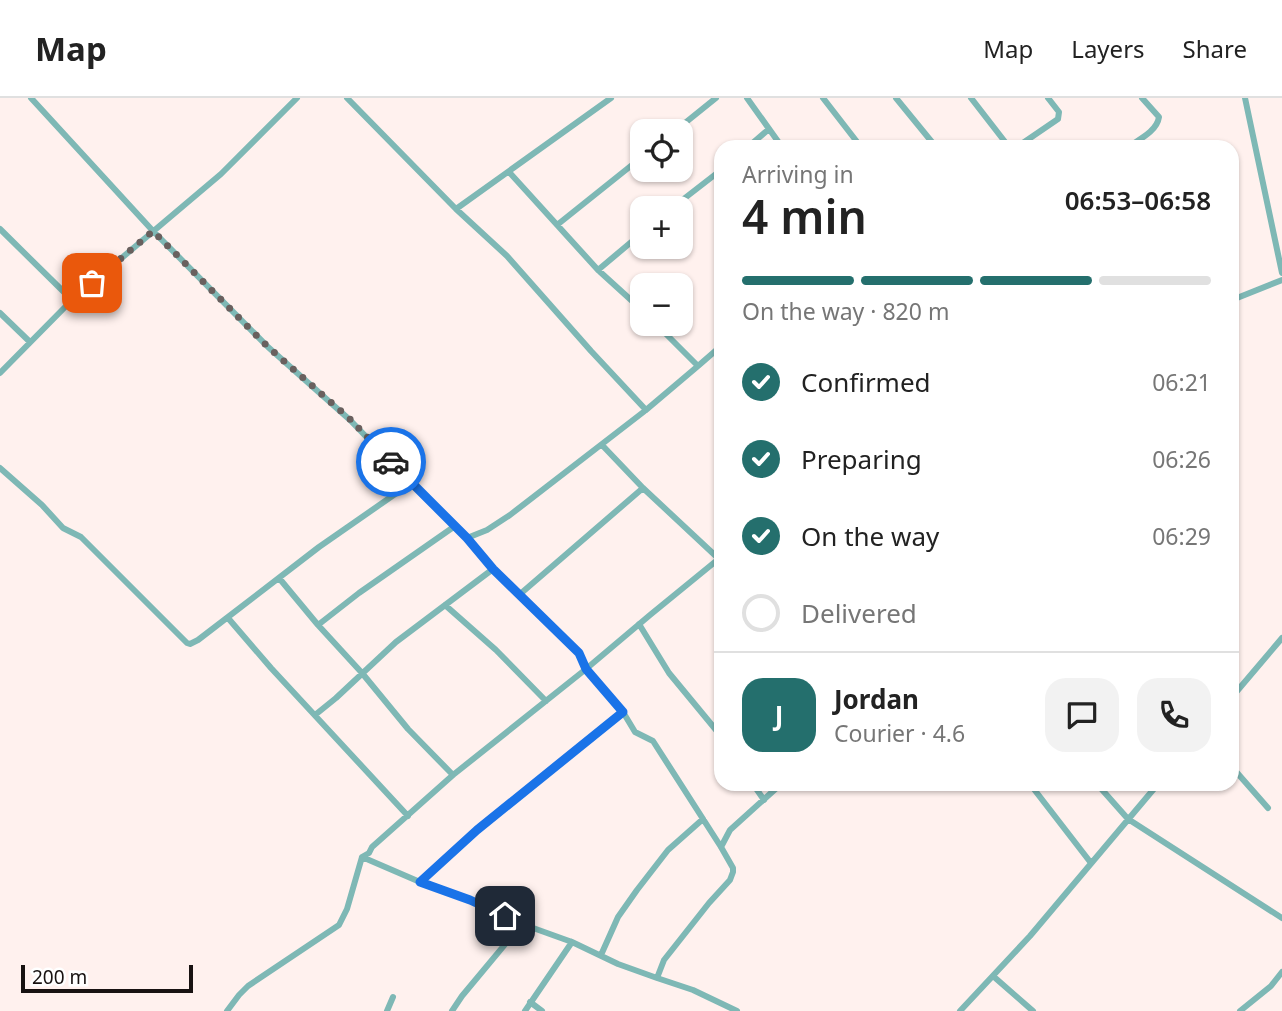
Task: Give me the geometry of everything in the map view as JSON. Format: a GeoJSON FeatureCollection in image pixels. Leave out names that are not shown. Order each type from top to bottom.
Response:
{"type":"FeatureCollection","features":[{"type":"Feature","properties":{"kind":"street"},"geometry":{"type":"LineString","coordinates":[[31,98],[153,231],[268,347],[350,419],[467,538],[493,569],[579,653],[586,669],[623,712],[635,732],[653,741],[733,868],[732,875],[664,960],[657,978]]}},
{"type":"Feature","properties":{"kind":"street"},"geometry":{"type":"LineString","coordinates":[[0,373],[72,300],[221,174],[297,98]]}},
{"type":"Feature","properties":{"kind":"street"},"geometry":{"type":"LineString","coordinates":[[346,98],[456,209],[507,256],[646,410]]}},
{"type":"Feature","properties":{"kind":"street"},"geometry":{"type":"LineString","coordinates":[[456,209],[611,98]]}},
{"type":"Feature","properties":{"kind":"street"},"geometry":{"type":"LineString","coordinates":[[690,119],[716,98]]}},
{"type":"Feature","properties":{"kind":"street"},"geometry":{"type":"LineString","coordinates":[[747,98],[777,140]]}},
{"type":"Feature","properties":{"kind":"street"},"geometry":{"type":"LineString","coordinates":[[823,98],[856,140]]}},
{"type":"Feature","properties":{"kind":"street"},"geometry":{"type":"LineString","coordinates":[[896,98],[930,140]]}},
{"type":"Feature","properties":{"kind":"street"},"geometry":{"type":"LineString","coordinates":[[971,98],[1004,140]]}},
{"type":"Feature","properties":{"kind":"street"},"geometry":{"type":"LineString","coordinates":[[1027,140],[1058,119],[1059,113],[1048,98]]}},
{"type":"Feature","properties":{"kind":"street"},"geometry":{"type":"LineString","coordinates":[[1139,140],[1157,127],[1159,120],[1142,98]]}},
{"type":"Feature","properties":{"kind":"street"},"geometry":{"type":"LineString","coordinates":[[1245,98],[1282,273]]}},
{"type":"Feature","properties":{"kind":"street"},"geometry":{"type":"LineString","coordinates":[[756,140],[769,129]]}},
{"type":"Feature","properties":{"kind":"street"},"geometry":{"type":"LineString","coordinates":[[557,225],[630,167]]}},
{"type":"Feature","properties":{"kind":"street"},"geometry":{"type":"LineString","coordinates":[[509,172],[598,270],[630,299]]}},
{"type":"Feature","properties":{"kind":"street"},"geometry":{"type":"LineString","coordinates":[[687,196],[714,175]]}},
{"type":"Feature","properties":{"kind":"street"},"geometry":{"type":"LineString","coordinates":[[0,229],[72,300]]}},
{"type":"Feature","properties":{"kind":"street"},"geometry":{"type":"LineString","coordinates":[[598,270],[630,243]]}},
{"type":"Feature","properties":{"kind":"street"},"geometry":{"type":"LineString","coordinates":[[1239,297],[1282,281]]}},
{"type":"Feature","properties":{"kind":"street"},"geometry":{"type":"LineString","coordinates":[[0,313],[30,342]]}},
{"type":"Feature","properties":{"kind":"street"},"geometry":{"type":"LineString","coordinates":[[668,336],[698,366]]}},
{"type":"Feature","properties":{"kind":"street"},"geometry":{"type":"LineString","coordinates":[[467,538],[487,530],[510,515],[646,410],[714,352]]}},
{"type":"Feature","properties":{"kind":"street"},"geometry":{"type":"LineString","coordinates":[[602,445],[643,488],[714,553]]}},
{"type":"Feature","properties":{"kind":"street"},"geometry":{"type":"LineString","coordinates":[[0,468],[42,505],[62,528],[80,537],[187,643],[194,643],[319,547],[411,483]]}},
{"type":"Feature","properties":{"kind":"street"},"geometry":{"type":"LineString","coordinates":[[519,595],[643,488]]}},
{"type":"Feature","properties":{"kind":"street"},"geometry":{"type":"LineString","coordinates":[[318,625],[454,526]]}},
{"type":"Feature","properties":{"kind":"street"},"geometry":{"type":"LineString","coordinates":[[227,1011],[248,986],[339,925],[347,909],[362,857],[453,775],[714,563]]}},
{"type":"Feature","properties":{"kind":"street"},"geometry":{"type":"LineString","coordinates":[[315,715],[396,642],[493,569]]}},
{"type":"Feature","properties":{"kind":"street"},"geometry":{"type":"LineString","coordinates":[[279,578],[408,729],[453,775]]}},
{"type":"Feature","properties":{"kind":"street"},"geometry":{"type":"LineString","coordinates":[[445,605],[496,650],[546,701]]}},
{"type":"Feature","properties":{"kind":"street"},"geometry":{"type":"LineString","coordinates":[[228,618],[408,816]]}},
{"type":"Feature","properties":{"kind":"street"},"geometry":{"type":"LineString","coordinates":[[639,624],[669,673],[714,728]]}},
{"type":"Feature","properties":{"kind":"street"},"geometry":{"type":"LineString","coordinates":[[1239,689],[1282,638]]}},
{"type":"Feature","properties":{"kind":"street"},"geometry":{"type":"LineString","coordinates":[[420,882],[477,830],[623,712]]}},
{"type":"Feature","properties":{"kind":"street"},"geometry":{"type":"LineString","coordinates":[[1239,775],[1268,808]]}},
{"type":"Feature","properties":{"kind":"street"},"geometry":{"type":"LineString","coordinates":[[758,791],[764,800]]}},
{"type":"Feature","properties":{"kind":"street"},"geometry":{"type":"LineString","coordinates":[[721,846],[730,830],[774,791]]}},
{"type":"Feature","properties":{"kind":"street"},"geometry":{"type":"LineString","coordinates":[[1035,791],[1091,863]]}},
{"type":"Feature","properties":{"kind":"street"},"geometry":{"type":"LineString","coordinates":[[1103,791],[1128,819],[1282,918]]}},
{"type":"Feature","properties":{"kind":"street"},"geometry":{"type":"LineString","coordinates":[[960,1011],[1030,936],[1152,791]]}},
{"type":"Feature","properties":{"kind":"street"},"geometry":{"type":"LineString","coordinates":[[601,955],[618,917],[637,890],[668,850],[703,819]]}},
{"type":"Feature","properties":{"kind":"street"},"geometry":{"type":"LineString","coordinates":[[362,857],[572,942],[618,964],[693,990],[737,1011]]}},
{"type":"Feature","properties":{"kind":"street"},"geometry":{"type":"LineString","coordinates":[[452,1011],[522,924]]}},
{"type":"Feature","properties":{"kind":"street"},"geometry":{"type":"LineString","coordinates":[[524,1011],[572,942]]}},
{"type":"Feature","properties":{"kind":"street"},"geometry":{"type":"LineString","coordinates":[[1240,1011],[1271,986],[1282,972]]}},
{"type":"Feature","properties":{"kind":"street"},"geometry":{"type":"LineString","coordinates":[[993,976],[1033,1011]]}},
{"type":"Feature","properties":{"kind":"street"},"geometry":{"type":"LineString","coordinates":[[387,1011],[393,997]]}},
{"type":"Feature","properties":{"kind":"street"},"geometry":{"type":"LineString","coordinates":[[530,1002],[541,1011]]}},
{"type":"Feature","properties":{"kind":"way so far"},"geometry":{"type":"LineString","coordinates":[[92,283],[153,231],[268,347],[350,419],[391,462]]}},
{"type":"Feature","properties":{"kind":"route"},"geometry":{"type":"LineString","coordinates":[[391,462],[467,538],[493,569],[579,653],[586,669],[623,712],[477,830],[420,882],[505,916]]}}]}
